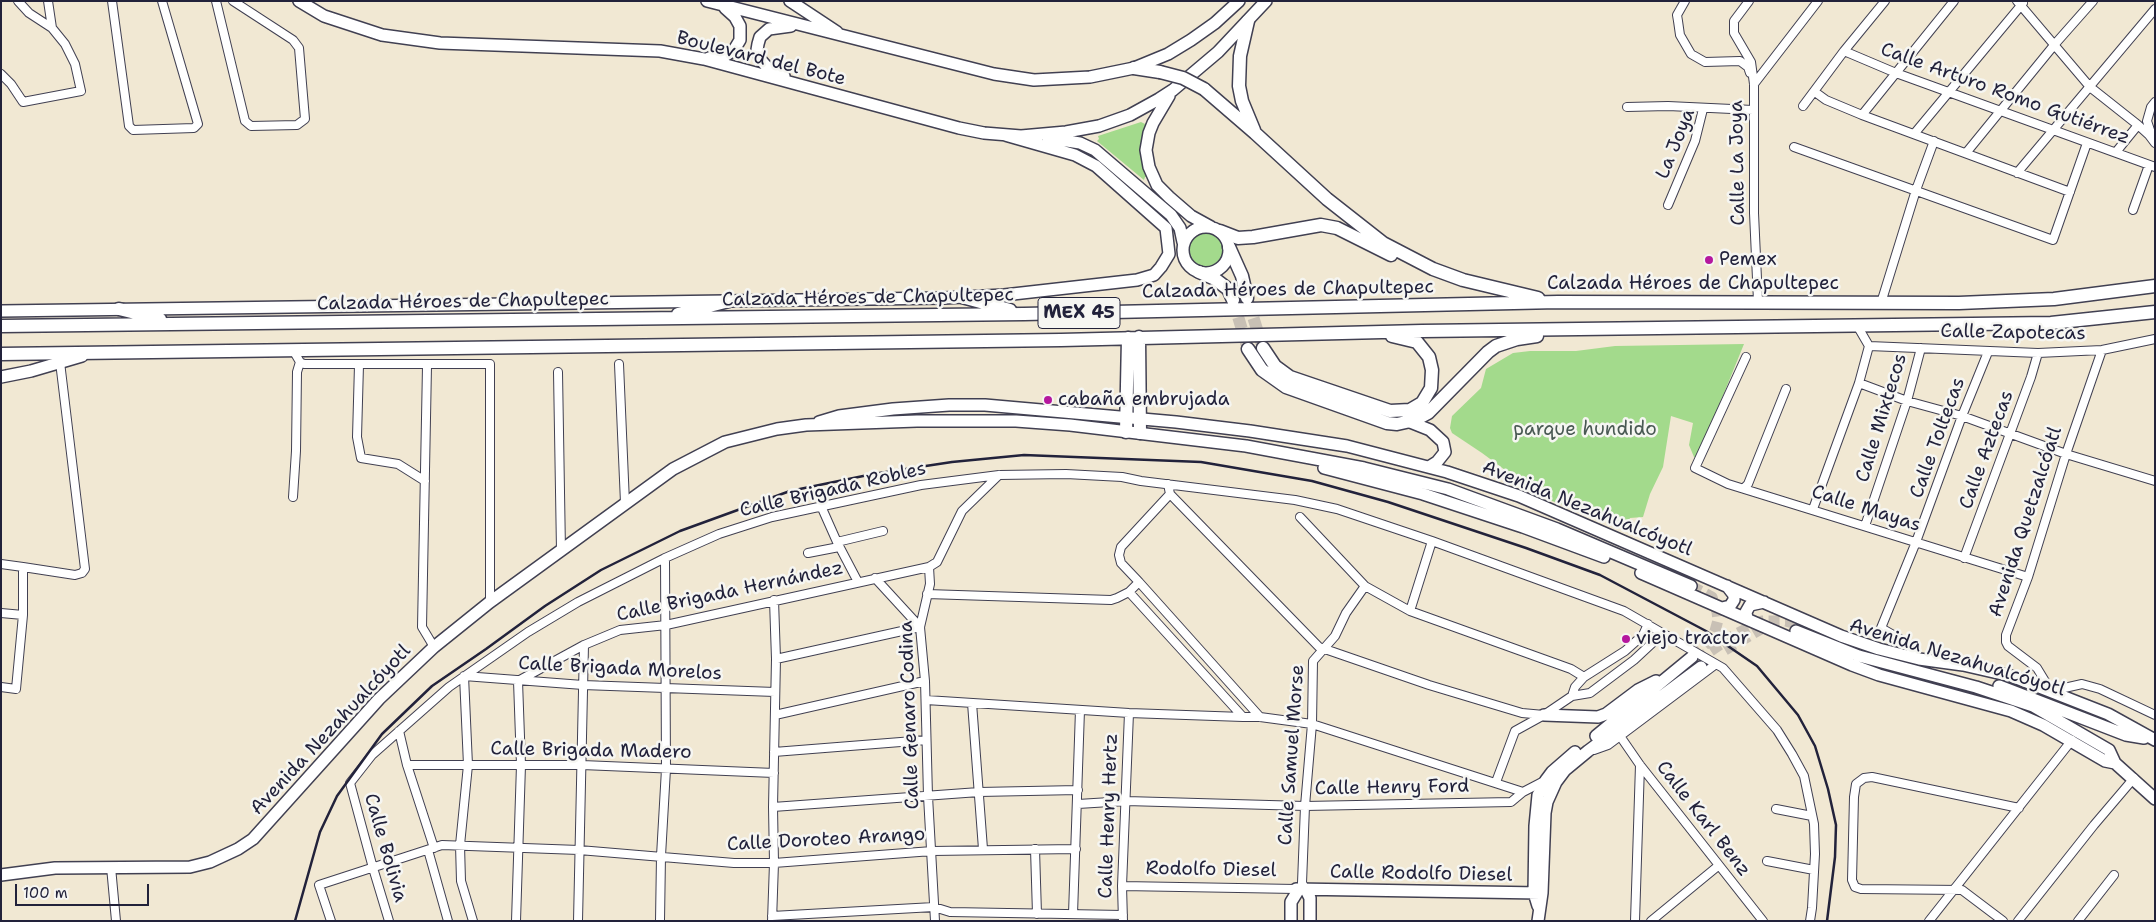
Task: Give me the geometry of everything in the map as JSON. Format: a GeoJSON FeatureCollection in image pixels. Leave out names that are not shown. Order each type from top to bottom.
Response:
{"type":"FeatureCollection","features":[{"type":"Feature","properties":{"kind":"main road","name":"Boulevard del Bote"},"geometry":{"type":"LineString","coordinates":[[299,1],[324,16],[382,35],[440,43],[660,51],[704,59],[959,128],[1005,136],[1066,132],[1100,126],[1130,115],[1176,88]]}},
{"type":"Feature","properties":{"kind":"main road"},"geometry":{"type":"LineString","coordinates":[[707,1],[1013,78],[1034,80],[1090,77],[1134,68],[1168,54],[1191,40],[1215,23],[1239,1]]}},
{"type":"Feature","properties":{"kind":"main road"},"geometry":{"type":"LineString","coordinates":[[790,1],[845,37]]}},
{"type":"Feature","properties":{"kind":"main road"},"geometry":{"type":"LineString","coordinates":[[1266,1],[1197,71],[1176,88],[1161,107],[1149,133],[1146,150],[1149,167],[1155,181],[1165,193],[1191,216],[1238,238],[1253,238],[1321,225],[1337,228],[1384,253],[1493,288],[1558,302]]}},
{"type":"Feature","properties":{"kind":"main road"},"geometry":{"type":"LineString","coordinates":[[704,59],[726,55],[734,50],[740,40],[740,26],[735,17],[723,6]]}},
{"type":"Feature","properties":{"kind":"main road"},"geometry":{"type":"LineString","coordinates":[[1248,21],[1240,56],[1239,86],[1242,102],[1255,133]]}},
{"type":"Feature","properties":{"kind":"main road"},"geometry":{"type":"LineString","coordinates":[[797,25],[769,29],[760,37],[757,50],[760,59],[767,67],[808,88]]}},
{"type":"Feature","properties":{"kind":"main road"},"geometry":{"type":"LineString","coordinates":[[1134,68],[1183,78],[1204,89],[1326,199],[1383,243],[1433,269]]}},
{"type":"Feature","properties":{"kind":"main road"},"geometry":{"type":"LineString","coordinates":[[1029,135],[1080,143],[1095,150],[1172,216],[1180,228],[1186,262],[1191,268],[1216,279],[1228,289],[1233,300]]}},
{"type":"Feature","properties":{"kind":"main road"},"geometry":{"type":"LineString","coordinates":[[1005,136],[1075,155],[1096,166],[1166,228],[1169,254]]}},
{"type":"Feature","properties":{"kind":"main road"},"geometry":{"type":"LineString","coordinates":[[1,310],[729,301],[1004,295],[1137,280],[1154,275],[1169,254],[1183,243],[1194,229],[1200,227],[1216,229],[1228,241],[1242,276],[1247,298]]}},
{"type":"Feature","properties":{"kind":"main road"},"geometry":{"type":"LineString","coordinates":[[1199,272],[1214,271],[1221,268],[1226,262],[1229,247]]}},
{"type":"Feature","properties":{"kind":"main road","name":"Calzada Héroes de Chapultepec"},"geometry":{"type":"LineString","coordinates":[[1,326],[1024,314],[1558,302],[1881,303],[2054,299],[2155,286]]}},
{"type":"Feature","properties":{"kind":"main road"},"geometry":{"type":"LineString","coordinates":[[962,297],[1024,314]]}},
{"type":"Feature","properties":{"kind":"main road"},"geometry":{"type":"LineString","coordinates":[[657,319],[729,301]]}},
{"type":"Feature","properties":{"kind":"main road"},"geometry":{"type":"LineString","coordinates":[[119,309],[177,324]]}},
{"type":"Feature","properties":{"kind":"main road","name":"MEX 45"},"geometry":{"type":"LineString","coordinates":[[1,354],[1133,338],[1586,328],[1858,327],[2051,323],[2155,312]]}},
{"type":"Feature","properties":{"kind":"main road"},"geometry":{"type":"LineString","coordinates":[[1248,349],[1262,370],[1286,387],[1387,423],[1397,424],[1410,422],[1428,412],[1496,346],[1517,339],[1586,328]]}},
{"type":"Feature","properties":{"kind":"main road"},"geometry":{"type":"LineString","coordinates":[[1263,348],[1275,366],[1290,377],[1390,411],[1410,410],[1422,403],[1431,388],[1432,370],[1429,357],[1418,342],[1375,332]]}},
{"type":"Feature","properties":{"kind":"main road"},"geometry":{"type":"LineString","coordinates":[[1126,432],[1133,338]]}},
{"type":"Feature","properties":{"kind":"main road"},"geometry":{"type":"LineString","coordinates":[[1133,338],[1141,418],[1140,433]]}},
{"type":"Feature","properties":{"kind":"main road"},"geometry":{"type":"LineString","coordinates":[[1,377],[92,352]]}},
{"type":"Feature","properties":{"kind":"main road","name":"Avenida Nezahualcóyotl"},"geometry":{"type":"LineString","coordinates":[[2,875],[55,868],[190,866],[210,862],[238,849],[252,839],[379,699],[434,647],[490,602],[673,469],[725,442],[758,433],[806,425],[856,413],[949,405],[1017,407],[1176,422],[1322,441],[1430,467],[1519,496],[1863,644],[1919,659],[1963,665],[2011,676],[2108,714],[2154,741]]}},
{"type":"Feature","properties":{"kind":"main road","name":"Avenida Nezahualcóyotl"},"geometry":{"type":"LineString","coordinates":[[806,425],[965,420],[1053,423],[1200,442],[1220,442],[1364,468],[1448,489],[1539,522],[1691,586]]}},
{"type":"Feature","properties":{"kind":"main road"},"geometry":{"type":"LineString","coordinates":[[1174,438],[1176,422]]}},
{"type":"Feature","properties":{"kind":"main road"},"geometry":{"type":"LineString","coordinates":[[1410,422],[1430,430],[1443,442],[1445,452],[1430,467]]}},
{"type":"Feature","properties":{"kind":"main road","name":"Avenida Nezahualcóyotl"},"geometry":{"type":"LineString","coordinates":[[1200,442],[1218,450],[1337,471],[1423,494],[1523,527],[1610,559],[1852,665],[1879,675],[2011,711],[2044,725],[2105,761],[2116,763]]}},
{"type":"Feature","properties":{"kind":"main road"},"geometry":{"type":"LineString","coordinates":[[1722,608],[1730,606],[1734,600],[1734,596],[1727,586]]}},
{"type":"Feature","properties":{"kind":"main road"},"geometry":{"type":"LineString","coordinates":[[1747,619],[1748,607],[1764,602]]}},
{"type":"Feature","properties":{"kind":"main road","name":"Avenida Nezahualcóyotl"},"geometry":{"type":"LineString","coordinates":[[1809,628],[1881,656],[1988,682],[2126,735],[2154,741]]}},
{"type":"Feature","properties":{"kind":"main road","name":"Avenida Nezahualcóyotl"},"geometry":{"type":"LineString","coordinates":[[1796,631],[1859,656],[1994,692],[2033,706],[2109,750],[2116,763],[2155,799]]}},
{"type":"Feature","properties":{"kind":"main road"},"geometry":{"type":"LineString","coordinates":[[1544,716],[1598,718],[1638,690],[1690,663]]}},
{"type":"Feature","properties":{"kind":"main road"},"geometry":{"type":"LineString","coordinates":[[1538,915],[1536,809],[1538,795],[1551,781],[1588,752],[1690,663]]}},
{"type":"Feature","properties":{"kind":"main road"},"geometry":{"type":"LineString","coordinates":[[1551,781],[1563,762],[1690,663]]}},
{"type":"Feature","properties":{"kind":"main road"},"geometry":{"type":"LineString","coordinates":[[1291,921],[1291,902],[1301,892],[1310,898],[1310,921]]}},
{"type":"Feature","properties":{"kind":"main road","name":"Calle Rodolfo Diesel"},"geometry":{"type":"LineString","coordinates":[[1301,892],[1538,893]]}},
{"type":"Feature","properties":{"kind":"main road","name":"Calle Samuel Morse"},"geometry":{"type":"LineString","coordinates":[[1297,921],[1301,892]]}},
{"type":"Feature","properties":{"kind":"main road","name":"Calle Samuel Morse"},"geometry":{"type":"LineString","coordinates":[[1301,892],[1302,921]]}},
{"type":"Feature","properties":{"kind":"street"},"geometry":{"type":"LineString","coordinates":[[1,74],[11,84],[23,102],[81,90],[75,64],[65,44],[52,28],[29,13],[18,1]]}},
{"type":"Feature","properties":{"kind":"street"},"geometry":{"type":"LineString","coordinates":[[48,1],[52,28]]}},
{"type":"Feature","properties":{"kind":"street"},"geometry":{"type":"LineString","coordinates":[[112,1],[129,126],[133,130],[194,128],[198,124],[162,1]]}},
{"type":"Feature","properties":{"kind":"street"},"geometry":{"type":"LineString","coordinates":[[216,1],[245,121],[251,126],[297,124],[305,119],[299,48],[293,40],[233,1]]}},
{"type":"Feature","properties":{"kind":"street"},"geometry":{"type":"LineString","coordinates":[[1685,1],[1677,15],[1680,35],[1691,54],[1705,62],[1740,61],[1748,66],[1754,84]]}},
{"type":"Feature","properties":{"kind":"street","name":"Calle La Joya"},"geometry":{"type":"LineString","coordinates":[[1749,1],[1734,21],[1734,33],[1751,62],[1754,84],[1758,302]]}},
{"type":"Feature","properties":{"kind":"street"},"geometry":{"type":"LineString","coordinates":[[1754,84],[1818,1]]}},
{"type":"Feature","properties":{"kind":"street"},"geometry":{"type":"LineString","coordinates":[[1802,106],[1815,92],[1844,51],[1885,1]]}},
{"type":"Feature","properties":{"kind":"street"},"geometry":{"type":"LineString","coordinates":[[1862,115],[1954,1]]}},
{"type":"Feature","properties":{"kind":"street"},"geometry":{"type":"LineString","coordinates":[[1966,153],[2055,44],[2093,1]]}},
{"type":"Feature","properties":{"kind":"street"},"geometry":{"type":"LineString","coordinates":[[1914,134],[2021,3],[2090,87],[2138,125],[2152,132]]}},
{"type":"Feature","properties":{"kind":"street"},"geometry":{"type":"LineString","coordinates":[[2017,173],[2155,8]]}},
{"type":"Feature","properties":{"kind":"street","name":"Calle Arturo Romo Gutiérrez"},"geometry":{"type":"LineString","coordinates":[[1844,51],[1896,73],[2152,166]]}},
{"type":"Feature","properties":{"kind":"street"},"geometry":{"type":"LineString","coordinates":[[1815,92],[1826,100],[1862,115],[2070,192]]}},
{"type":"Feature","properties":{"kind":"street"},"geometry":{"type":"LineString","coordinates":[[2155,102],[2151,107],[2147,121],[2155,144]]}},
{"type":"Feature","properties":{"kind":"street"},"geometry":{"type":"LineString","coordinates":[[1627,107],[1668,106],[1703,109]]}},
{"type":"Feature","properties":{"kind":"street","name":"La Joya"},"geometry":{"type":"LineString","coordinates":[[1668,205],[1695,141],[1703,109],[1753,110]]}},
{"type":"Feature","properties":{"kind":"street"},"geometry":{"type":"LineString","coordinates":[[2116,152],[2138,125]]}},
{"type":"Feature","properties":{"kind":"street"},"geometry":{"type":"LineString","coordinates":[[1881,303],[1916,190],[1934,142]]}},
{"type":"Feature","properties":{"kind":"street"},"geometry":{"type":"LineString","coordinates":[[1794,147],[2053,240],[2087,143]]}},
{"type":"Feature","properties":{"kind":"street"},"geometry":{"type":"LineString","coordinates":[[2133,210],[2152,166]]}},
{"type":"Feature","properties":{"kind":"street"},"geometry":{"type":"LineString","coordinates":[[1812,509],[1859,383],[1869,346],[1858,327]]}},
{"type":"Feature","properties":{"kind":"street","name":"Calle Zapotecas"},"geometry":{"type":"LineString","coordinates":[[1869,346],[2038,353],[2102,350],[2155,339]]}},
{"type":"Feature","properties":{"kind":"street","name":"Calle Mixtecos"},"geometry":{"type":"LineString","coordinates":[[1865,526],[1908,400],[1921,348]]}},
{"type":"Feature","properties":{"kind":"street"},"geometry":{"type":"LineString","coordinates":[[293,350],[300,362],[304,364],[427,366],[490,364],[490,602]]}},
{"type":"Feature","properties":{"kind":"street","name":"Avenida Quetzalcóatl"},"geometry":{"type":"LineString","coordinates":[[2051,691],[2037,668],[2008,646],[2006,635],[2028,577],[2066,454],[2102,350]]}},
{"type":"Feature","properties":{"kind":"street","name":"Calle Toltecas"},"geometry":{"type":"LineString","coordinates":[[1919,659],[1904,641],[1881,628],[1916,542],[1962,416],[1988,352]]}},
{"type":"Feature","properties":{"kind":"street","name":"Calle Aztecas"},"geometry":{"type":"LineString","coordinates":[[1964,558],[2010,435],[2038,353]]}},
{"type":"Feature","properties":{"kind":"street","name":"Calle Mayas"},"geometry":{"type":"LineString","coordinates":[[1746,357],[1695,468],[1728,484],[2028,577]]}},
{"type":"Feature","properties":{"kind":"street"},"geometry":{"type":"LineString","coordinates":[[1,564],[75,575],[82,574],[85,569],[60,362]]}},
{"type":"Feature","properties":{"kind":"street"},"geometry":{"type":"LineString","coordinates":[[293,497],[296,450],[296,372],[300,362]]}},
{"type":"Feature","properties":{"kind":"street"},"geometry":{"type":"LineString","coordinates":[[619,364],[625,503]]}},
{"type":"Feature","properties":{"kind":"street"},"geometry":{"type":"LineString","coordinates":[[359,365],[356,436],[361,458],[398,464],[425,481]]}},
{"type":"Feature","properties":{"kind":"street"},"geometry":{"type":"LineString","coordinates":[[427,366],[422,627],[434,647]]}},
{"type":"Feature","properties":{"kind":"street"},"geometry":{"type":"LineString","coordinates":[[558,372],[560,551]]}},
{"type":"Feature","properties":{"kind":"street"},"geometry":{"type":"LineString","coordinates":[[1859,383],[1962,416],[2066,454],[2155,481]]}},
{"type":"Feature","properties":{"kind":"street"},"geometry":{"type":"LineString","coordinates":[[1744,488],[1748,484],[1786,389]]}},
{"type":"Feature","properties":{"kind":"street","name":"Calle Brigada Robles"},"geometry":{"type":"LineString","coordinates":[[350,783],[372,755],[399,731],[464,676],[528,632],[578,602],[665,558],[719,534],[821,506],[921,485],[999,475],[1066,474],[1122,477],[1295,500],[1337,509],[1432,541],[1624,611],[1723,668],[1777,730],[1804,776],[1812,816],[1814,870],[1810,921]]}},
{"type":"Feature","properties":{"kind":"street"},"geometry":{"type":"LineString","coordinates":[[929,567],[937,562],[962,511],[999,475]]}},
{"type":"Feature","properties":{"kind":"street"},"geometry":{"type":"LineString","coordinates":[[1168,484],[1170,494],[1312,642],[1322,648],[1429,685],[1513,710],[1544,716]]}},
{"type":"Feature","properties":{"kind":"street"},"geometry":{"type":"LineString","coordinates":[[1170,494],[1128,538],[1120,550],[1121,563],[1260,717]]}},
{"type":"Feature","properties":{"kind":"street"},"geometry":{"type":"LineString","coordinates":[[821,506],[838,545],[858,582]]}},
{"type":"Feature","properties":{"kind":"street"},"geometry":{"type":"LineString","coordinates":[[1300,516],[1365,586],[1410,611],[1571,669],[1584,677]]}},
{"type":"Feature","properties":{"kind":"street"},"geometry":{"type":"LineString","coordinates":[[808,553],[883,531]]}},
{"type":"Feature","properties":{"kind":"street"},"geometry":{"type":"LineString","coordinates":[[1410,611],[1432,541]]}},
{"type":"Feature","properties":{"kind":"street"},"geometry":{"type":"LineString","coordinates":[[660,921],[661,856],[666,769],[665,558]]}},
{"type":"Feature","properties":{"kind":"street"},"geometry":{"type":"LineString","coordinates":[[1,686],[16,689],[23,615],[23,567]]}},
{"type":"Feature","properties":{"kind":"street","name":"Calle Brigada Hernández"},"geometry":{"type":"LineString","coordinates":[[518,681],[584,645],[620,630],[666,625],[929,567]]}},
{"type":"Feature","properties":{"kind":"street","name":"Calle Genaro Codina"},"geometry":{"type":"LineString","coordinates":[[929,567],[930,584],[920,627],[926,700],[934,921]]}},
{"type":"Feature","properties":{"kind":"street"},"geometry":{"type":"LineString","coordinates":[[875,578],[920,627]]}},
{"type":"Feature","properties":{"kind":"street"},"geometry":{"type":"LineString","coordinates":[[927,594],[1111,600],[1129,592],[1139,582]]}},
{"type":"Feature","properties":{"kind":"street","name":"Calle Samuel Morse"},"geometry":{"type":"LineString","coordinates":[[1301,892],[1304,806],[1312,724],[1312,661],[1335,636],[1346,613],[1365,586]]}},
{"type":"Feature","properties":{"kind":"street"},"geometry":{"type":"LineString","coordinates":[[1129,592],[1243,717]]}},
{"type":"Feature","properties":{"kind":"street"},"geometry":{"type":"LineString","coordinates":[[774,600],[776,659],[772,919],[934,907],[950,912],[1073,914],[1123,918]]}},
{"type":"Feature","properties":{"kind":"street"},"geometry":{"type":"LineString","coordinates":[[1,613],[23,615]]}},
{"type":"Feature","properties":{"kind":"street"},"geometry":{"type":"LineString","coordinates":[[1572,696],[1575,687],[1584,677],[1625,651],[1643,635],[1648,624]]}},
{"type":"Feature","properties":{"kind":"street"},"geometry":{"type":"LineString","coordinates":[[776,659],[920,627]]}},
{"type":"Feature","properties":{"kind":"street"},"geometry":{"type":"LineString","coordinates":[[1496,782],[1515,731],[1544,716],[1572,696],[1590,693],[1634,660],[1663,632]]}},
{"type":"Feature","properties":{"kind":"street"},"geometry":{"type":"LineString","coordinates":[[578,921],[584,645]]}},
{"type":"Feature","properties":{"kind":"street"},"geometry":{"type":"LineString","coordinates":[[1588,752],[1608,745],[1716,664]]}},
{"type":"Feature","properties":{"kind":"street"},"geometry":{"type":"LineString","coordinates":[[464,676],[468,765],[460,845],[461,881],[474,921]]}},
{"type":"Feature","properties":{"kind":"street","name":"Calle Brigada Morelos"},"geometry":{"type":"LineString","coordinates":[[464,676],[583,685],[775,692]]}},
{"type":"Feature","properties":{"kind":"street"},"geometry":{"type":"LineString","coordinates":[[516,921],[521,765],[518,681]]}},
{"type":"Feature","properties":{"kind":"street"},"geometry":{"type":"LineString","coordinates":[[775,715],[925,681]]}},
{"type":"Feature","properties":{"kind":"street"},"geometry":{"type":"LineString","coordinates":[[2051,691],[2082,684],[2100,689],[2155,715]]}},
{"type":"Feature","properties":{"kind":"street"},"geometry":{"type":"LineString","coordinates":[[926,700],[1129,713],[1260,717],[1312,724],[1523,792]]}},
{"type":"Feature","properties":{"kind":"street"},"geometry":{"type":"LineString","coordinates":[[972,703],[983,849]]}},
{"type":"Feature","properties":{"kind":"street"},"geometry":{"type":"LineString","coordinates":[[1073,914],[1080,710]]}},
{"type":"Feature","properties":{"kind":"street","name":"Calle Henry Hertz"},"geometry":{"type":"LineString","coordinates":[[1123,918],[1122,886],[1129,713]]}},
{"type":"Feature","properties":{"kind":"street"},"geometry":{"type":"LineString","coordinates":[[399,731],[431,849],[448,921]]}},
{"type":"Feature","properties":{"kind":"street","name":"Calle Karl Benz"},"geometry":{"type":"LineString","coordinates":[[1620,736],[1718,866],[1763,921]]}},
{"type":"Feature","properties":{"kind":"street"},"geometry":{"type":"LineString","coordinates":[[774,752],[926,740]]}},
{"type":"Feature","properties":{"kind":"street"},"geometry":{"type":"LineString","coordinates":[[1930,921],[2072,740]]}},
{"type":"Feature","properties":{"kind":"street","name":"Calle Brigada Madero"},"geometry":{"type":"LineString","coordinates":[[407,765],[582,766],[774,773]]}},
{"type":"Feature","properties":{"kind":"street"},"geometry":{"type":"LineString","coordinates":[[1635,921],[1640,765]]}},
{"type":"Feature","properties":{"kind":"street"},"geometry":{"type":"LineString","coordinates":[[2003,921],[1962,890],[1861,889],[1855,887],[1852,880],[1854,796],[1856,784],[1864,778],[1872,777],[2019,808]]}},
{"type":"Feature","properties":{"kind":"street"},"geometry":{"type":"LineString","coordinates":[[2018,921],[2094,824],[2134,778]]}},
{"type":"Feature","properties":{"kind":"street","name":"Calle Henry Ford"},"geometry":{"type":"LineString","coordinates":[[1078,804],[1126,801],[1304,806],[1511,802],[1523,792],[1551,781]]}},
{"type":"Feature","properties":{"kind":"street","name":"Calle Bolivia"},"geometry":{"type":"LineString","coordinates":[[350,783],[372,868],[390,921]]}},
{"type":"Feature","properties":{"kind":"street"},"geometry":{"type":"LineString","coordinates":[[773,807],[979,792],[1078,790]]}},
{"type":"Feature","properties":{"kind":"street"},"geometry":{"type":"LineString","coordinates":[[1776,809],[1812,816]]}},
{"type":"Feature","properties":{"kind":"street","name":"Calle Doroteo Arango"},"geometry":{"type":"LineString","coordinates":[[331,921],[319,885],[442,845],[579,850],[734,863],[932,851],[1076,849]]}},
{"type":"Feature","properties":{"kind":"street"},"geometry":{"type":"LineString","coordinates":[[1035,849],[1038,914]]}},
{"type":"Feature","properties":{"kind":"street"},"geometry":{"type":"LineString","coordinates":[[1767,861],[1814,870]]}},
{"type":"Feature","properties":{"kind":"street"},"geometry":{"type":"LineString","coordinates":[[1650,921],[1718,866]]}},
{"type":"Feature","properties":{"kind":"street"},"geometry":{"type":"LineString","coordinates":[[111,867],[116,921]]}},
{"type":"Feature","properties":{"kind":"street"},"geometry":{"type":"LineString","coordinates":[[2078,921],[2114,875]]}},
{"type":"Feature","properties":{"kind":"street","name":"Rodolfo Diesel"},"geometry":{"type":"LineString","coordinates":[[1122,886],[1301,892]]}},
{"type":"Feature","properties":{"kind":"green space"},"geometry":{"type":"Polygon","coordinates":[[[1141,122],[1145,124],[1147,122],[1143,153],[1149,177],[1145,177],[1144,180],[1097,141],[1099,139],[1098,136],[1141,122]]]}},
{"type":"Feature","properties":{"kind":"green space"},"geometry":{"type":"Polygon","coordinates":[[[1206,233],[1218,238],[1223,250],[1218,262],[1206,267],[1194,262],[1189,250],[1194,238],[1206,233]]]}},
{"type":"Feature","properties":{"kind":"green space","name":"parque hundido"},"geometry":{"type":"Polygon","coordinates":[[[1744,344],[1698,457],[1694,457],[1689,445],[1693,423],[1671,416],[1663,467],[1650,494],[1643,517],[1630,518],[1624,529],[1591,514],[1543,498],[1452,433],[1450,428],[1452,416],[1481,388],[1486,369],[1513,353],[1576,351],[1615,346],[1744,344]]]}},
{"type":"Feature","properties":{"kind":"tunnel"},"geometry":{"type":"LineString","coordinates":[[1233,300],[1247,346]]}},
{"type":"Feature","properties":{"kind":"tunnel"},"geometry":{"type":"LineString","coordinates":[[1248,301],[1263,348]]}},
{"type":"Feature","properties":{"kind":"tunnel"},"geometry":{"type":"LineString","coordinates":[[1691,586],[1712,597],[1718,620],[1710,640],[1694,655]]}},
{"type":"Feature","properties":{"kind":"tunnel"},"geometry":{"type":"LineString","coordinates":[[1697,660],[1736,634],[1762,621],[1786,621],[1809,628]]}},
{"type":"Feature","properties":{"kind":"tunnel"},"geometry":{"type":"LineString","coordinates":[[1725,650],[1761,629]]}},
{"type":"Feature","properties":{"kind":"railway"},"geometry":{"type":"LineString","coordinates":[[295,921],[320,832],[337,796],[382,734],[432,686],[545,606],[601,570],[680,531],[790,491],[873,474],[952,462],[1024,455],[1201,462],[1312,481],[1388,502],[1600,575],[1706,631],[1757,666],[1798,715],[1815,746],[1828,789],[1836,825],[1835,857],[1827,921]]}},
{"type":"Feature","properties":{"kind":"place","name":"Pemex"},"geometry":{"type":"Point","coordinates":[1709,260]}},
{"type":"Feature","properties":{"kind":"place","name":"cabaña embrujada"},"geometry":{"type":"Point","coordinates":[1048,400]}},
{"type":"Feature","properties":{"kind":"place","name":"viejo tractor"},"geometry":{"type":"Point","coordinates":[1626,639]}}]}
